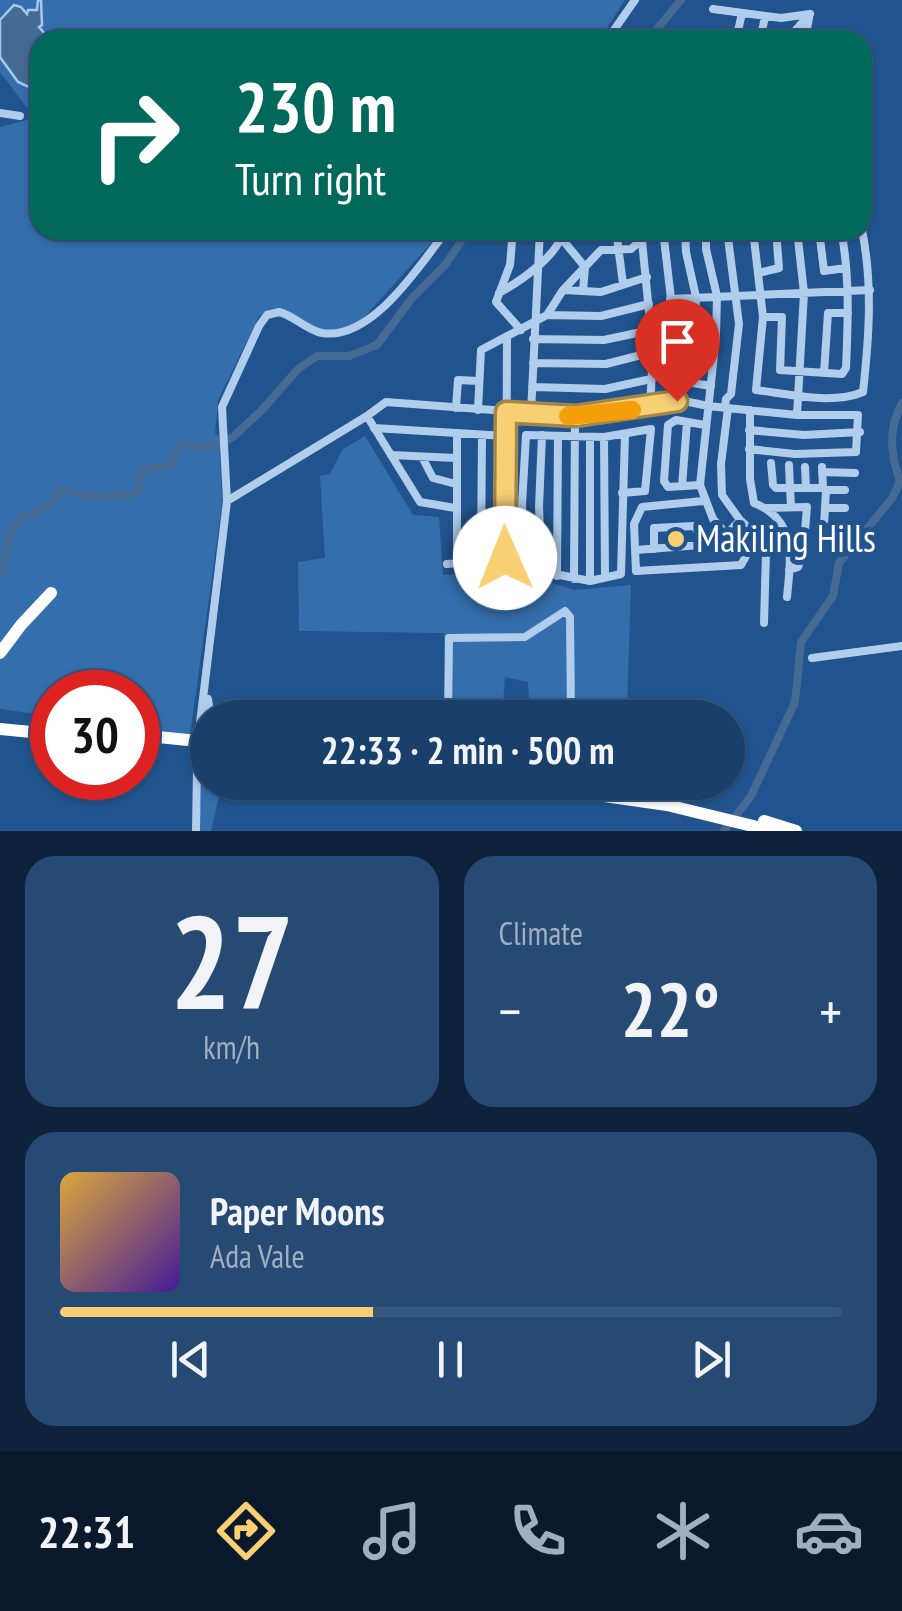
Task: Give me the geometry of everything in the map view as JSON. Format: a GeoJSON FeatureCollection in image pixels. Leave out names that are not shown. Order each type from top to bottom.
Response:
{"type":"FeatureCollection","features":[{"type":"Feature","properties":{"kind":"highway"},"geometry":{"type":"LineString","coordinates":[[0,639],[49,590],[0,653]]}},
{"type":"Feature","properties":{"kind":"highway"},"geometry":{"type":"LineString","coordinates":[[0,725],[30,728]]}},
{"type":"Feature","properties":{"kind":"highway"},"geometry":{"type":"LineString","coordinates":[[160,737],[190,740]]}},
{"type":"Feature","properties":{"kind":"highway"},"geometry":{"type":"LineString","coordinates":[[160,746],[190,748]]}},
{"type":"Feature","properties":{"kind":"highway"},"geometry":{"type":"LineString","coordinates":[[643,800],[704,809]]}},
{"type":"Feature","properties":{"kind":"highway"},"geometry":{"type":"LineString","coordinates":[[659,800],[796,831]]}},
{"type":"Feature","properties":{"kind":"highway"},"geometry":{"type":"LineString","coordinates":[[754,822],[773,831]]}},
{"type":"Feature","properties":{"kind":"street"},"geometry":{"type":"LineString","coordinates":[[614,30],[634,0]]}},
{"type":"Feature","properties":{"kind":"street"},"geometry":{"type":"LineString","coordinates":[[713,8],[766,17],[810,14]]}},
{"type":"Feature","properties":{"kind":"street"},"geometry":{"type":"LineString","coordinates":[[738,30],[742,13]]}},
{"type":"Feature","properties":{"kind":"street"},"geometry":{"type":"LineString","coordinates":[[796,30],[810,14]]}},
{"type":"Feature","properties":{"kind":"street"},"geometry":{"type":"LineString","coordinates":[[807,30],[810,14]]}},
{"type":"Feature","properties":{"kind":"street"},"geometry":{"type":"LineString","coordinates":[[763,30],[766,17]]}},
{"type":"Feature","properties":{"kind":"street"},"geometry":{"type":"LineString","coordinates":[[0,113],[20,116]]}},
{"type":"Feature","properties":{"kind":"street"},"geometry":{"type":"LineString","coordinates":[[196,831],[200,724],[227,501],[222,438],[225,397],[268,315],[288,314],[318,332],[350,330],[379,312],[438,240]]}},
{"type":"Feature","properties":{"kind":"street"},"geometry":{"type":"LineString","coordinates":[[512,240],[510,265],[496,302],[521,330]]}},
{"type":"Feature","properties":{"kind":"street"},"geometry":{"type":"LineString","coordinates":[[531,413],[540,240]]}},
{"type":"Feature","properties":{"kind":"street"},"geometry":{"type":"LineString","coordinates":[[499,293],[539,267],[559,240]]}},
{"type":"Feature","properties":{"kind":"street"},"geometry":{"type":"LineString","coordinates":[[567,240],[585,267],[583,291]]}},
{"type":"Feature","properties":{"kind":"street"},"geometry":{"type":"LineString","coordinates":[[617,240],[624,284]]}},
{"type":"Feature","properties":{"kind":"street"},"geometry":{"type":"LineString","coordinates":[[664,240],[676,342],[675,380],[711,386]]}},
{"type":"Feature","properties":{"kind":"street"},"geometry":{"type":"LineString","coordinates":[[685,240],[696,297],[694,360],[713,363]]}},
{"type":"Feature","properties":{"kind":"street"},"geometry":{"type":"LineString","coordinates":[[703,501],[642,507],[634,524],[636,571],[741,565],[746,556],[712,519],[700,485],[717,296],[706,240]]}},
{"type":"Feature","properties":{"kind":"street"},"geometry":{"type":"LineString","coordinates":[[729,240],[738,296],[739,348],[731,394],[726,399],[729,408],[721,464],[722,495],[740,520],[763,541],[764,623]]}},
{"type":"Feature","properties":{"kind":"street"},"geometry":{"type":"LineString","coordinates":[[754,240],[763,294],[756,390],[799,396],[853,396],[863,392],[870,290],[863,240]]}},
{"type":"Feature","properties":{"kind":"street"},"geometry":{"type":"LineString","coordinates":[[758,273],[780,268],[777,240]]}},
{"type":"Feature","properties":{"kind":"street"},"geometry":{"type":"LineString","coordinates":[[797,416],[804,293],[798,240]]}},
{"type":"Feature","properties":{"kind":"street"},"geometry":{"type":"LineString","coordinates":[[820,240],[824,271],[846,268]]}},
{"type":"Feature","properties":{"kind":"street"},"geometry":{"type":"LineString","coordinates":[[763,317],[782,317],[780,370],[842,374],[846,368],[848,291],[842,240]]}},
{"type":"Feature","properties":{"kind":"street"},"geometry":{"type":"LineString","coordinates":[[478,410],[481,350],[547,315],[563,290],[601,250],[632,249],[642,241]]}},
{"type":"Feature","properties":{"kind":"street"},"geometry":{"type":"LineString","coordinates":[[642,241],[653,352],[650,408]]}},
{"type":"Feature","properties":{"kind":"street"},"geometry":{"type":"LineString","coordinates":[[563,290],[601,292],[647,278]]}},
{"type":"Feature","properties":{"kind":"street"},"geometry":{"type":"LineString","coordinates":[[670,299],[870,290]]}},
{"type":"Feature","properties":{"kind":"street"},"geometry":{"type":"LineString","coordinates":[[547,315],[602,316],[649,304]]}},
{"type":"Feature","properties":{"kind":"street"},"geometry":{"type":"LineString","coordinates":[[824,373],[828,313],[848,313]]}},
{"type":"Feature","properties":{"kind":"street"},"geometry":{"type":"LineString","coordinates":[[533,339],[604,340],[651,330]]}},
{"type":"Feature","properties":{"kind":"street"},"geometry":{"type":"LineString","coordinates":[[506,569],[507,337]]}},
{"type":"Feature","properties":{"kind":"street"},"geometry":{"type":"LineString","coordinates":[[532,363],[606,364],[653,352]]}},
{"type":"Feature","properties":{"kind":"street"},"geometry":{"type":"LineString","coordinates":[[532,387],[606,389],[651,379]]}},
{"type":"Feature","properties":{"kind":"street"},"geometry":{"type":"LineString","coordinates":[[456,408],[458,380],[479,380]]}},
{"type":"Feature","properties":{"kind":"street"},"geometry":{"type":"LineString","coordinates":[[227,501],[386,402],[576,416],[650,408],[670,398],[797,416],[858,416],[856,452],[749,449]]}},
{"type":"Feature","properties":{"kind":"street"},"geometry":{"type":"LineString","coordinates":[[750,410],[754,503],[779,517],[787,536],[787,596]]}},
{"type":"Feature","properties":{"kind":"street"},"geometry":{"type":"LineString","coordinates":[[367,416],[420,502],[455,508]]}},
{"type":"Feature","properties":{"kind":"street"},"geometry":{"type":"LineString","coordinates":[[574,580],[576,416]]}},
{"type":"Feature","properties":{"kind":"street"},"geometry":{"type":"LineString","coordinates":[[700,485],[668,487],[664,481],[668,426],[676,420],[705,425]]}},
{"type":"Feature","properties":{"kind":"street"},"geometry":{"type":"LineString","coordinates":[[682,486],[686,422]]}},
{"type":"Feature","properties":{"kind":"street"},"geometry":{"type":"LineString","coordinates":[[374,428],[506,436]]}},
{"type":"Feature","properties":{"kind":"street"},"geometry":{"type":"LineString","coordinates":[[622,493],[645,491],[651,429],[604,437],[526,434],[522,505],[525,568],[590,582],[620,574],[622,493],[625,435]]}},
{"type":"Feature","properties":{"kind":"street"},"geometry":{"type":"LineString","coordinates":[[750,430],[804,435],[860,432]]}},
{"type":"Feature","properties":{"kind":"street"},"geometry":{"type":"LineString","coordinates":[[457,434],[452,563],[505,558]]}},
{"type":"Feature","properties":{"kind":"street"},"geometry":{"type":"LineString","coordinates":[[481,561],[482,435]]}},
{"type":"Feature","properties":{"kind":"street"},"geometry":{"type":"LineString","coordinates":[[542,435],[542,572]]}},
{"type":"Feature","properties":{"kind":"street"},"geometry":{"type":"LineString","coordinates":[[556,576],[558,436]]}},
{"type":"Feature","properties":{"kind":"street"},"geometry":{"type":"LineString","coordinates":[[590,437],[590,582]]}},
{"type":"Feature","properties":{"kind":"street"},"geometry":{"type":"LineString","coordinates":[[604,437],[605,576]]}},
{"type":"Feature","properties":{"kind":"street"},"geometry":{"type":"LineString","coordinates":[[391,455],[456,458]]}},
{"type":"Feature","properties":{"kind":"street"},"geometry":{"type":"LineString","coordinates":[[422,457],[433,478],[456,484]]}},
{"type":"Feature","properties":{"kind":"street"},"geometry":{"type":"LineString","coordinates":[[772,462],[774,487],[846,490]]}},
{"type":"Feature","properties":{"kind":"street"},"geometry":{"type":"LineString","coordinates":[[789,466],[791,506]]}},
{"type":"Feature","properties":{"kind":"street"},"geometry":{"type":"LineString","coordinates":[[805,467],[806,488]]}},
{"type":"Feature","properties":{"kind":"street"},"geometry":{"type":"LineString","coordinates":[[824,526],[822,470],[855,473]]}},
{"type":"Feature","properties":{"kind":"street"},"geometry":{"type":"LineString","coordinates":[[766,508],[807,508],[808,516],[798,567],[789,575],[766,578]]}},
{"type":"Feature","properties":{"kind":"street"},"geometry":{"type":"LineString","coordinates":[[825,508],[845,508]]}},
{"type":"Feature","properties":{"kind":"street"},"geometry":{"type":"LineString","coordinates":[[636,550],[720,542],[740,520]]}},
{"type":"Feature","properties":{"kind":"street"},"geometry":{"type":"LineString","coordinates":[[654,549],[654,528],[688,524],[694,526],[707,545]]}},
{"type":"Feature","properties":{"kind":"street"},"geometry":{"type":"LineString","coordinates":[[448,700],[449,638],[525,637],[565,611],[570,618],[571,700]]}},
{"type":"Feature","properties":{"kind":"street"},"geometry":{"type":"LineString","coordinates":[[812,658],[902,646]]}},
{"type":"Feature","properties":{"kind":"street"},"geometry":{"type":"LineString","coordinates":[[205,691],[207,700]]}},
{"type":"Feature","properties":{"kind":"shaded area"},"geometry":{"type":"Polygon","coordinates":[[[0,0],[625,0],[606,30],[30,30],[30,111],[0,72],[0,0]]]}},
{"type":"Feature","properties":{"kind":"shaded area"},"geometry":{"type":"Polygon","coordinates":[[[41,0],[42,30],[30,30],[30,87],[18,82],[0,57],[0,20],[14,5],[27,14],[28,10],[37,10],[41,0]]]}},
{"type":"Feature","properties":{"kind":"shaded area"},"geometry":{"type":"Polygon","coordinates":[[[30,119],[30,240],[434,240],[359,323],[323,331],[285,310],[259,316],[218,400],[215,434],[219,436],[222,504],[195,700],[190,700],[190,735],[160,731],[160,670],[30,670],[30,713],[0,709],[0,127],[30,119]]]}},
{"type":"Feature","properties":{"kind":"shaded area"},"geometry":{"type":"Polygon","coordinates":[[[365,436],[413,515],[439,517],[443,575],[517,572],[575,590],[631,585],[627,700],[529,700],[528,682],[505,677],[503,700],[446,700],[444,633],[299,631],[298,562],[325,558],[320,476],[330,474],[342,450],[365,436]]]}},
{"type":"Feature","properties":{"kind":"shaded area"},"geometry":{"type":"Polygon","coordinates":[[[200,800],[218,800],[211,831],[199,831],[200,800]]]}},
{"type":"Feature","properties":{"kind":"waterway"},"geometry":{"type":"LineString","coordinates":[[656,30],[681,0]]}},
{"type":"Feature","properties":{"kind":"waterway"},"geometry":{"type":"LineString","coordinates":[[0,574],[14,528],[23,518],[49,505],[61,489],[87,496],[132,495],[139,491],[139,478],[144,470],[171,465],[178,445],[214,447],[233,437],[298,369],[317,356],[349,356],[377,345],[462,240]]}},
{"type":"Feature","properties":{"kind":"waterway"},"geometry":{"type":"LineString","coordinates":[[724,831],[751,796],[795,702],[801,642],[833,596],[839,563],[893,497],[900,481],[892,441],[902,403]]}},
{"type":"Feature","properties":{"kind":"slow traffic"},"geometry":{"type":"LineString","coordinates":[[568,416],[632,410]]}},
{"type":"Feature","properties":{"kind":"place","name":"Makiling Hills"},"geometry":{"type":"Point","coordinates":[676,539]}},
{"type":"Feature","properties":{"kind":"route"},"geometry":{"type":"LineString","coordinates":[[505,558],[506,412],[576,416],[677,401]]}}]}
